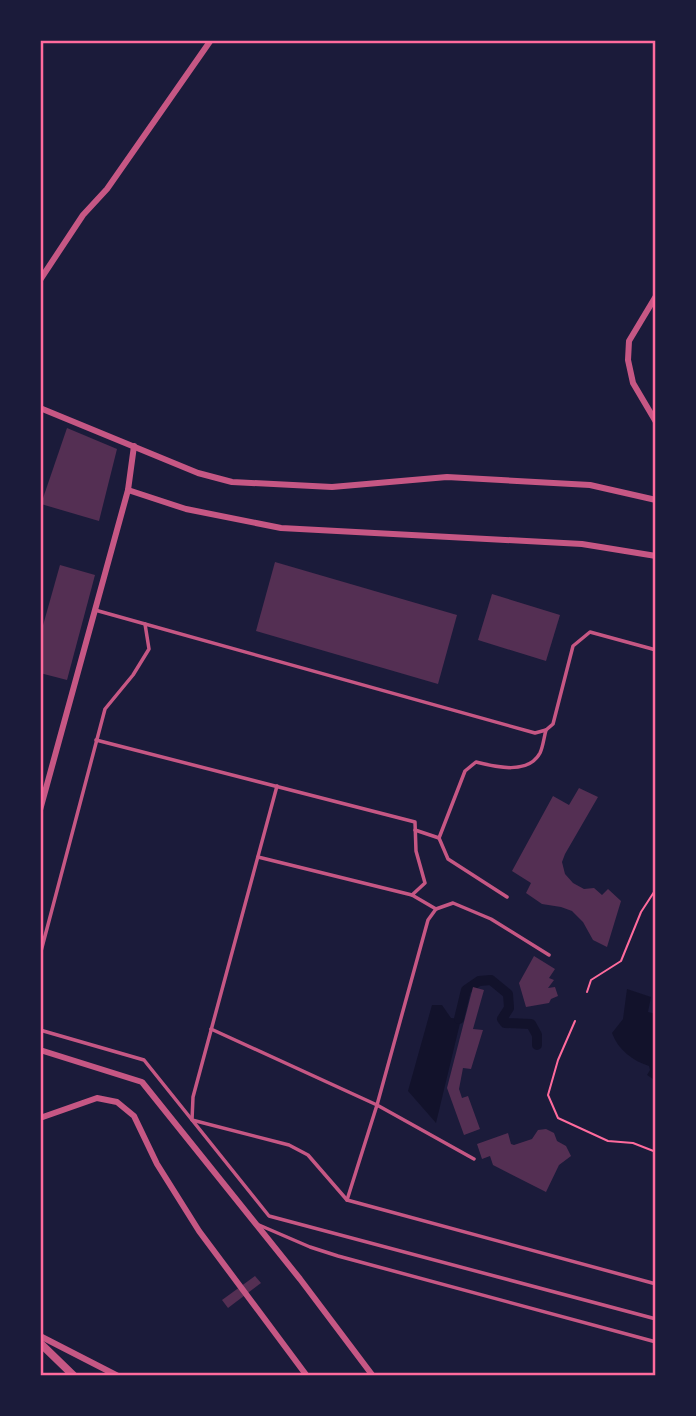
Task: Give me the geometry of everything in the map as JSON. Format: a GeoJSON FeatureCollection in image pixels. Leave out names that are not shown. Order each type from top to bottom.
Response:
{"type":"FeatureCollection","features":[{"type":"Feature","properties":{"kind":"street"},"geometry":{"type":"LineString","coordinates":[[40,280],[83,215],[107,189],[211,40]]}},
{"type":"Feature","properties":{"kind":"street"},"geometry":{"type":"LineString","coordinates":[[656,296],[629,341],[628,360],[633,383],[656,422]]}},
{"type":"Feature","properties":{"kind":"street"},"geometry":{"type":"LineString","coordinates":[[40,408],[198,473],[232,482],[332,487],[447,477],[590,485],[656,500]]}},
{"type":"Feature","properties":{"kind":"street"},"geometry":{"type":"LineString","coordinates":[[40,810],[128,490],[135,446]]}},
{"type":"Feature","properties":{"kind":"street"},"geometry":{"type":"LineString","coordinates":[[128,490],[186,509],[281,528],[582,544],[656,556]]}},
{"type":"Feature","properties":{"kind":"street"},"geometry":{"type":"LineString","coordinates":[[40,1050],[142,1082],[373,1376]]}},
{"type":"Feature","properties":{"kind":"street"},"geometry":{"type":"LineString","coordinates":[[42,1119],[97,1098],[117,1102],[134,1116],[157,1164],[199,1231],[307,1376]]}},
{"type":"Feature","properties":{"kind":"street"},"geometry":{"type":"LineString","coordinates":[[40,1336],[118,1376]]}},
{"type":"Feature","properties":{"kind":"street"},"geometry":{"type":"LineString","coordinates":[[40,1343],[74,1376]]}},
{"type":"Feature","properties":{"kind":"lane"},"geometry":{"type":"LineString","coordinates":[[95,610],[535,733],[546,730],[552,724],[573,646],[590,632],[656,650]]}},
{"type":"Feature","properties":{"kind":"lane"},"geometry":{"type":"LineString","coordinates":[[40,955],[105,709],[133,675],[149,649],[145,624]]}},
{"type":"Feature","properties":{"kind":"lane"},"geometry":{"type":"LineString","coordinates":[[507,897],[447,859],[439,838],[465,771],[476,762],[499,767],[525,766],[540,754],[546,730]]}},
{"type":"Feature","properties":{"kind":"lane"},"geometry":{"type":"LineString","coordinates":[[96,740],[415,822],[415,851],[425,883],[412,895]]}},
{"type":"Feature","properties":{"kind":"lane"},"geometry":{"type":"LineString","coordinates":[[192,1120],[193,1097],[277,786]]}},
{"type":"Feature","properties":{"kind":"lane"},"geometry":{"type":"LineString","coordinates":[[415,830],[439,838]]}},
{"type":"Feature","properties":{"kind":"lane"},"geometry":{"type":"LineString","coordinates":[[258,857],[412,895],[436,909]]}},
{"type":"Feature","properties":{"kind":"lane"},"geometry":{"type":"LineString","coordinates":[[347,1200],[377,1105],[428,920],[436,909],[453,903],[491,919],[549,955]]}},
{"type":"Feature","properties":{"kind":"lane"},"geometry":{"type":"LineString","coordinates":[[211,1029],[377,1105],[474,1158]]}},
{"type":"Feature","properties":{"kind":"lane"},"geometry":{"type":"LineString","coordinates":[[40,1030],[144,1060],[269,1216],[656,1319]]}},
{"type":"Feature","properties":{"kind":"lane"},"geometry":{"type":"LineString","coordinates":[[192,1120],[289,1145],[308,1155],[347,1200],[656,1284]]}},
{"type":"Feature","properties":{"kind":"lane"},"geometry":{"type":"LineString","coordinates":[[254,1223],[338,1256],[656,1342]]}},
{"type":"Feature","properties":{"kind":"path"},"geometry":{"type":"LineString","coordinates":[[587,992],[591,980],[621,961],[641,912],[656,889]]}},
{"type":"Feature","properties":{"kind":"path"},"geometry":{"type":"LineString","coordinates":[[575,1021],[558,1060],[548,1095],[558,1118],[608,1141],[634,1143],[656,1152]]}},
{"type":"Feature","properties":{"kind":"shaded area"},"geometry":{"type":"Polygon","coordinates":[[[627,989],[651,997],[648,1012],[656,1014],[656,1081],[647,1075],[649,1066],[627,1054],[612,1033],[623,1019],[627,989]]]}},
{"type":"Feature","properties":{"kind":"shaded area"},"geometry":{"type":"Polygon","coordinates":[[[432,1005],[442,1005],[451,1018],[461,1019],[436,1123],[408,1091],[432,1005]]]}},
{"type":"Feature","properties":{"kind":"building"},"geometry":{"type":"Polygon","coordinates":[[[67,428],[117,449],[99,521],[41,504],[67,428]]]}},
{"type":"Feature","properties":{"kind":"building"},"geometry":{"type":"Polygon","coordinates":[[[275,562],[457,615],[438,684],[256,631],[275,562]]]}},
{"type":"Feature","properties":{"kind":"building"},"geometry":{"type":"Polygon","coordinates":[[[60,565],[95,575],[67,680],[40,673],[40,636],[60,565]]]}},
{"type":"Feature","properties":{"kind":"building"},"geometry":{"type":"Polygon","coordinates":[[[492,594],[560,615],[546,661],[478,640],[492,594]]]}},
{"type":"Feature","properties":{"kind":"building"},"geometry":{"type":"Polygon","coordinates":[[[579,788],[598,797],[562,862],[565,874],[573,883],[584,889],[594,888],[602,895],[608,889],[621,901],[607,947],[593,940],[583,922],[572,911],[542,904],[526,893],[531,883],[512,871],[553,796],[569,805],[579,788]]]}},
{"type":"Feature","properties":{"kind":"building"},"geometry":{"type":"Polygon","coordinates":[[[534,956],[555,969],[549,978],[554,980],[548,988],[555,987],[558,996],[549,1003],[526,1007],[519,983],[534,956]]]}},
{"type":"Feature","properties":{"kind":"building"},"geometry":{"type":"Polygon","coordinates":[[[473,987],[484,990],[473,1029],[483,1030],[471,1069],[463,1068],[459,1089],[462,1098],[468,1096],[480,1129],[464,1135],[447,1088],[473,987]]]}},
{"type":"Feature","properties":{"kind":"building"},"geometry":{"type":"Polygon","coordinates":[[[546,1129],[554,1133],[557,1141],[566,1146],[571,1156],[559,1165],[546,1192],[493,1165],[490,1156],[482,1159],[477,1144],[508,1133],[511,1144],[514,1145],[532,1139],[538,1130],[546,1129]]]}},
{"type":"Feature","properties":{"kind":"building"},"geometry":{"type":"Polygon","coordinates":[[[255,1276],[261,1283],[228,1308],[222,1300],[255,1276]]]}},
{"type":"Feature","properties":{"kind":"waterway"},"geometry":{"type":"LineString","coordinates":[[459,1019],[466,990],[479,981],[491,980],[508,994],[509,1008],[502,1019],[505,1023],[531,1024],[537,1035],[537,1045]]}}]}
